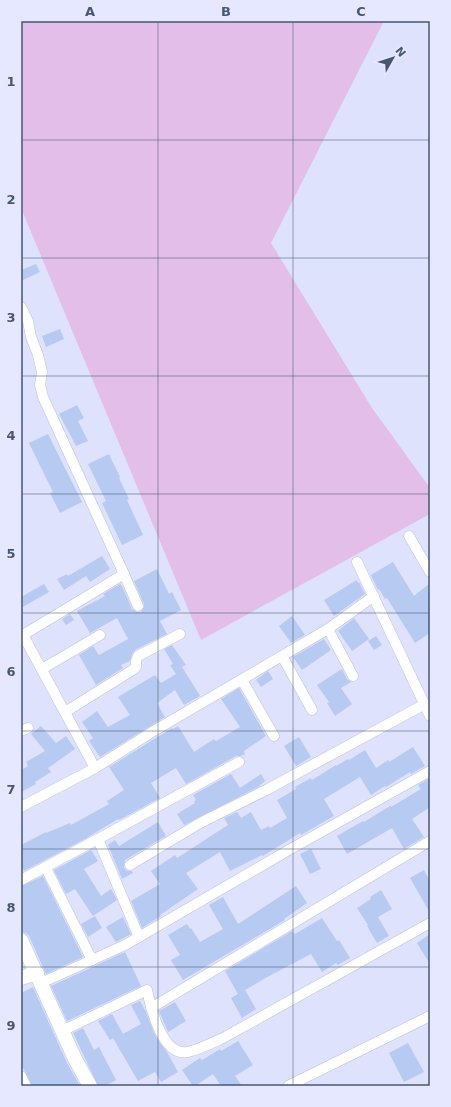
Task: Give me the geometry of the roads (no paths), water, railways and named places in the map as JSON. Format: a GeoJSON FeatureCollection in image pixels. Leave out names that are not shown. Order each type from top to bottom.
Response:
{"type":"FeatureCollection","features":[{"type":"Feature","properties":{"kind":"street"},"geometry":{"type":"LineString","coordinates":[[21,307],[28,321],[31,337],[42,372],[40,385],[43,398],[138,606]]}},
{"type":"Feature","properties":{"kind":"street"},"geometry":{"type":"LineString","coordinates":[[409,536],[430,572]]}},
{"type":"Feature","properties":{"kind":"street"},"geometry":{"type":"LineString","coordinates":[[357,562],[430,716]]}},
{"type":"Feature","properties":{"kind":"street"},"geometry":{"type":"LineString","coordinates":[[95,768],[22,632],[124,574]]}},
{"type":"Feature","properties":{"kind":"street"},"geometry":{"type":"LineString","coordinates":[[21,807],[95,768],[152,732],[328,629],[374,596]]}},
{"type":"Feature","properties":{"kind":"street"},"geometry":{"type":"LineString","coordinates":[[328,629],[353,676]]}},
{"type":"Feature","properties":{"kind":"street"},"geometry":{"type":"LineString","coordinates":[[42,669],[100,634]]}},
{"type":"Feature","properties":{"kind":"street"},"geometry":{"type":"LineString","coordinates":[[65,712],[131,671],[136,667],[138,656],[180,634]]}},
{"type":"Feature","properties":{"kind":"street"},"geometry":{"type":"LineString","coordinates":[[282,656],[312,710]]}},
{"type":"Feature","properties":{"kind":"street"},"geometry":{"type":"LineString","coordinates":[[242,680],[274,736]]}},
{"type":"Feature","properties":{"kind":"street"},"geometry":{"type":"LineString","coordinates":[[130,865],[200,823],[268,789],[425,704]]}},
{"type":"Feature","properties":{"kind":"street"},"geometry":{"type":"LineString","coordinates":[[21,880],[46,868],[239,762]]}},
{"type":"Feature","properties":{"kind":"street"},"geometry":{"type":"LineString","coordinates":[[21,978],[39,978],[92,960],[139,937],[287,851],[430,771]]}},
{"type":"Feature","properties":{"kind":"street"},"geometry":{"type":"LineString","coordinates":[[98,839],[139,937]]}},
{"type":"Feature","properties":{"kind":"street"},"geometry":{"type":"LineString","coordinates":[[151,1008],[430,841]]}},
{"type":"Feature","properties":{"kind":"street"},"geometry":{"type":"LineString","coordinates":[[46,868],[92,960]]}},
{"type":"Feature","properties":{"kind":"street"},"geometry":{"type":"LineString","coordinates":[[62,1031],[147,990],[151,1008],[164,1041],[175,1050],[186,1052],[223,1038],[430,923]]}},
{"type":"Feature","properties":{"kind":"street"},"geometry":{"type":"LineString","coordinates":[[21,940],[75,1059],[90,1086]]}},
{"type":"Feature","properties":{"kind":"street"},"geometry":{"type":"LineString","coordinates":[[288,1086],[430,1016]]}},
{"type":"Feature","properties":{"kind":"street"},"geometry":{"type":"LineString","coordinates":[[21,1076],[26,1086]]}}]}
